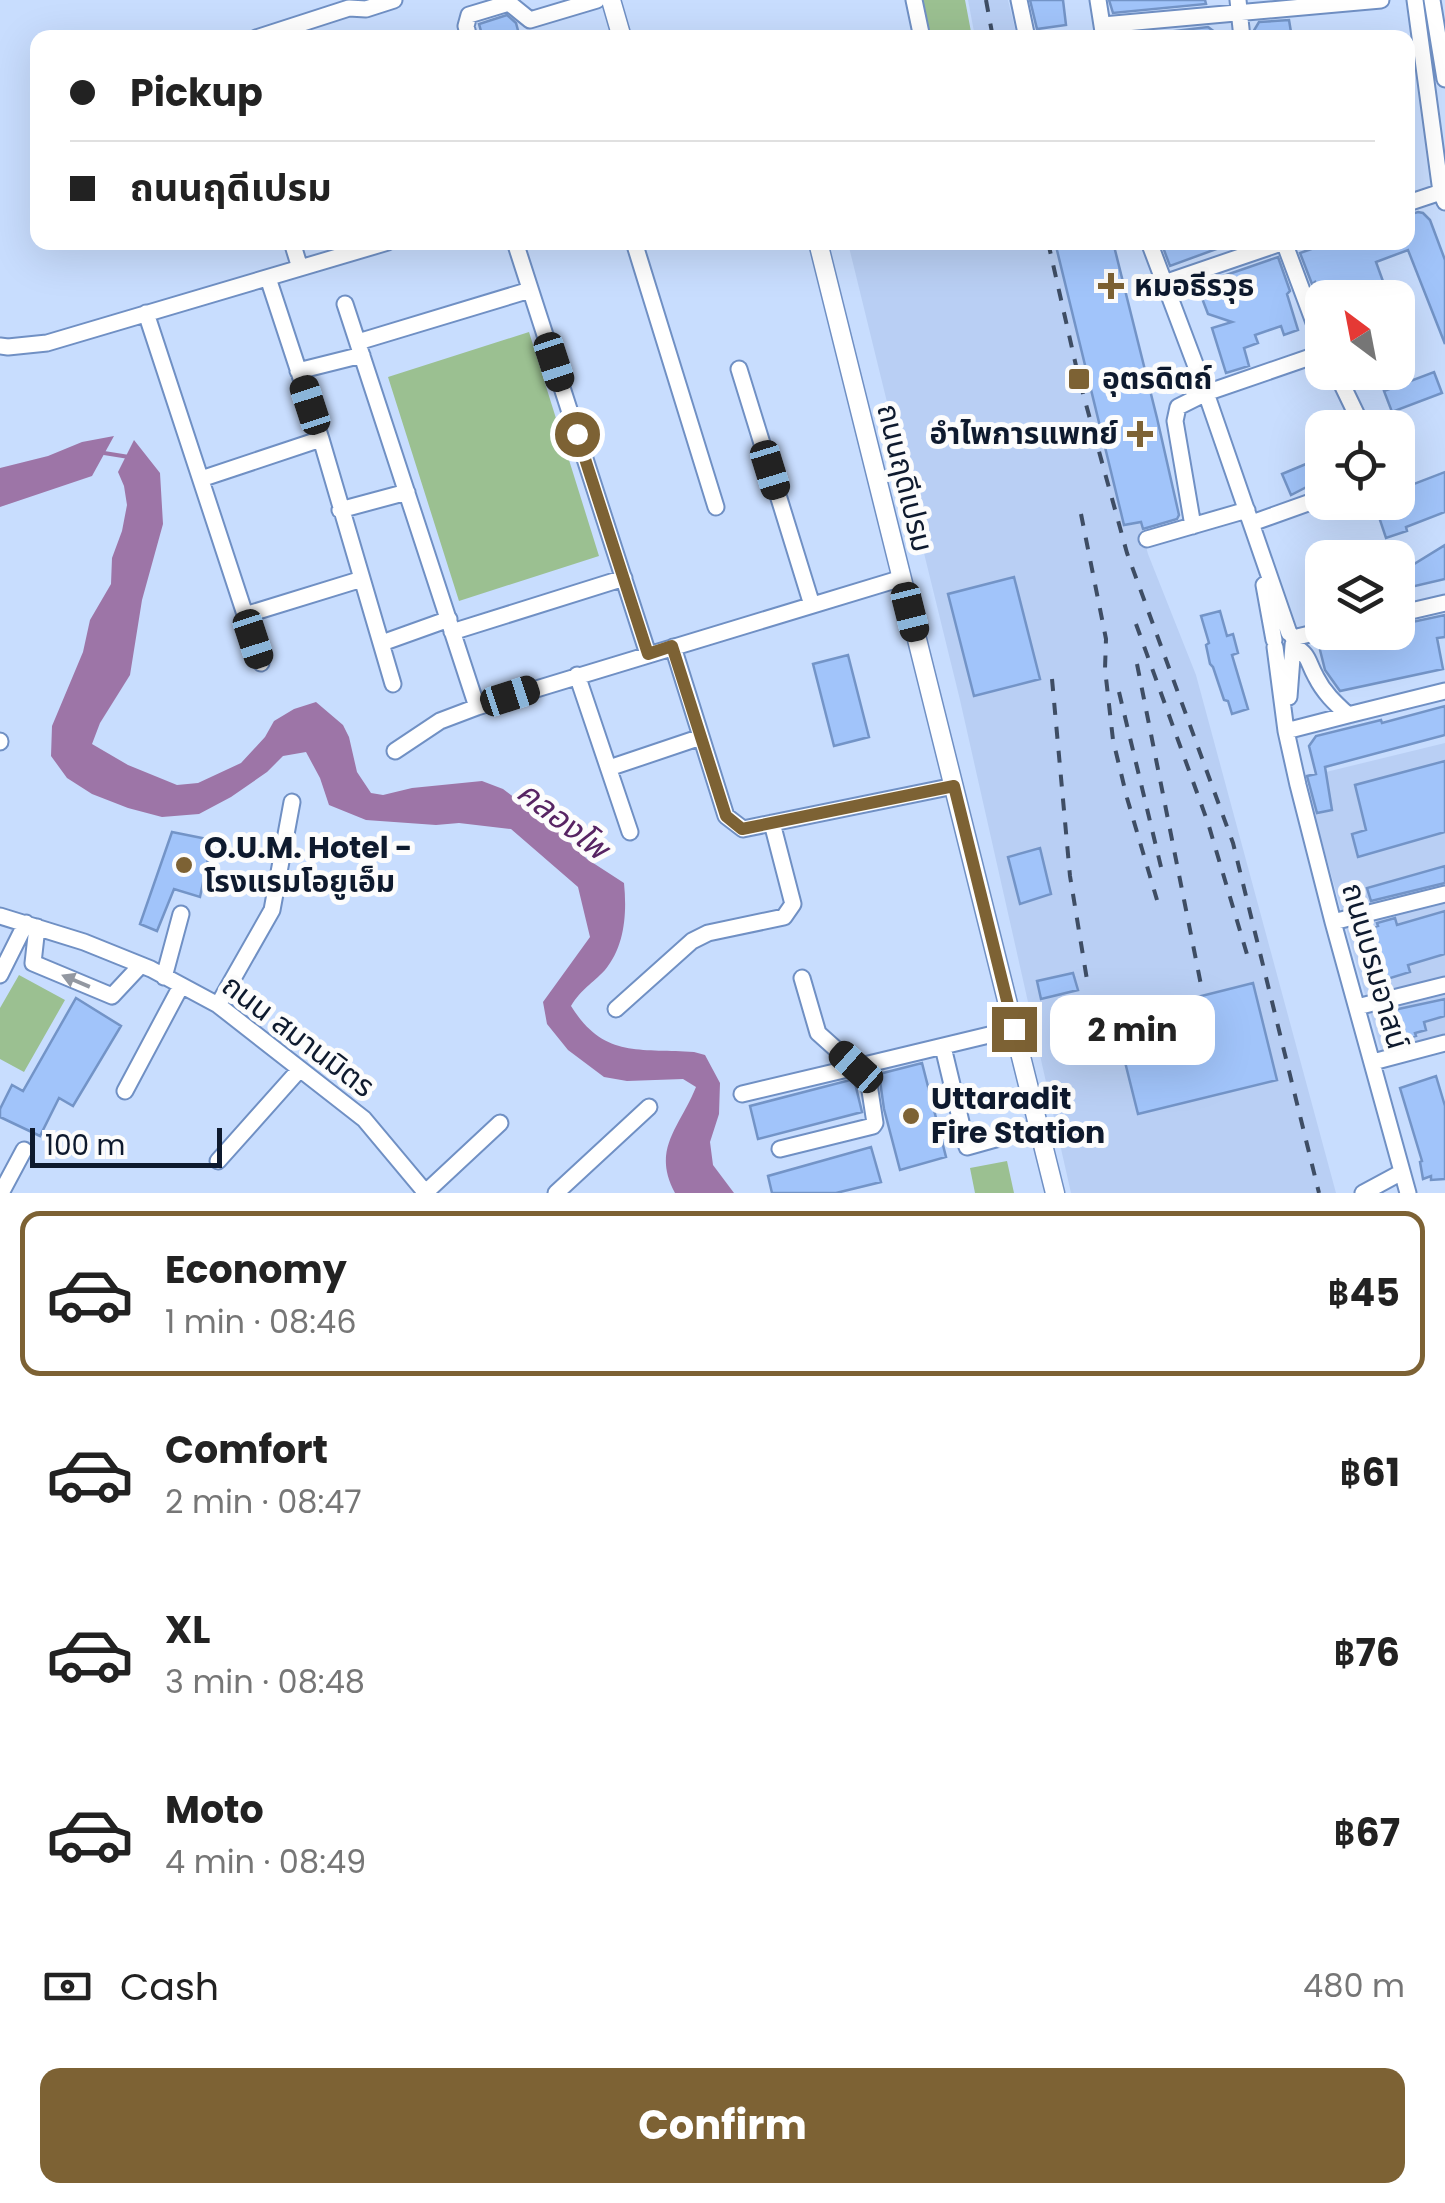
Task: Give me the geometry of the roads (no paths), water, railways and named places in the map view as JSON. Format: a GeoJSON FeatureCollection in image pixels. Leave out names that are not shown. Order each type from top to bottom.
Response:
{"type":"FeatureCollection","features":[{"type":"Feature","properties":{"kind":"main road"},"geometry":{"type":"LineString","coordinates":[[611,0],[620,30]]}},
{"type":"Feature","properties":{"kind":"main road","name":"ถนนฤดีเปรม"},"geometry":{"type":"LineString","coordinates":[[820,250],[1055,1193]]}},
{"type":"Feature","properties":{"kind":"street"},"geometry":{"type":"LineString","coordinates":[[281,30],[349,8],[366,9],[394,0]]}},
{"type":"Feature","properties":{"kind":"street"},"geometry":{"type":"LineString","coordinates":[[530,20],[597,0]]}},
{"type":"Feature","properties":{"kind":"street"},"geometry":{"type":"LineString","coordinates":[[914,0],[920,30]]}},
{"type":"Feature","properties":{"kind":"street"},"geometry":{"type":"LineString","coordinates":[[1020,0],[1026,30]]}},
{"type":"Feature","properties":{"kind":"street"},"geometry":{"type":"LineString","coordinates":[[1098,0],[1103,30]]}},
{"type":"Feature","properties":{"kind":"street"},"geometry":{"type":"LineString","coordinates":[[1108,30],[1239,6],[1381,0]]}},
{"type":"Feature","properties":{"kind":"street"},"geometry":{"type":"LineString","coordinates":[[1415,0],[1443,197],[1415,202]]}},
{"type":"Feature","properties":{"kind":"street"},"geometry":{"type":"LineString","coordinates":[[1432,0],[1445,79]]}},
{"type":"Feature","properties":{"kind":"street"},"geometry":{"type":"LineString","coordinates":[[467,30],[469,15],[509,3],[530,20],[533,30]]}},
{"type":"Feature","properties":{"kind":"street"},"geometry":{"type":"LineString","coordinates":[[1415,77],[1425,75]]}},
{"type":"Feature","properties":{"kind":"street"},"geometry":{"type":"LineString","coordinates":[[294,250],[300,268]]}},
{"type":"Feature","properties":{"kind":"street"},"geometry":{"type":"LineString","coordinates":[[0,346],[47,343],[361,250]]}},
{"type":"Feature","properties":{"kind":"street"},"geometry":{"type":"LineString","coordinates":[[518,250],[648,654]]}},
{"type":"Feature","properties":{"kind":"street"},"geometry":{"type":"LineString","coordinates":[[636,250],[716,507]]}},
{"type":"Feature","properties":{"kind":"street"},"geometry":{"type":"LineString","coordinates":[[1153,250],[1251,522],[1288,643],[1328,698],[1348,715]]}},
{"type":"Feature","properties":{"kind":"street"},"geometry":{"type":"LineString","coordinates":[[1164,283],[1261,250]]}},
{"type":"Feature","properties":{"kind":"street"},"geometry":{"type":"LineString","coordinates":[[1287,250],[1305,298]]}},
{"type":"Feature","properties":{"kind":"street"},"geometry":{"type":"LineString","coordinates":[[268,278],[321,439],[393,684]]}},
{"type":"Feature","properties":{"kind":"street"},"geometry":{"type":"LineString","coordinates":[[298,371],[530,290]]}},
{"type":"Feature","properties":{"kind":"street"},"geometry":{"type":"LineString","coordinates":[[345,304],[477,707]]}},
{"type":"Feature","properties":{"kind":"street"},"geometry":{"type":"LineString","coordinates":[[146,313],[261,663]]}},
{"type":"Feature","properties":{"kind":"street"},"geometry":{"type":"LineString","coordinates":[[1193,526],[1175,421],[1178,406],[1305,359]]}},
{"type":"Feature","properties":{"kind":"street"},"geometry":{"type":"LineString","coordinates":[[740,369],[812,605]]}},
{"type":"Feature","properties":{"kind":"street"},"geometry":{"type":"LineString","coordinates":[[200,479],[321,439]]}},
{"type":"Feature","properties":{"kind":"street"},"geometry":{"type":"LineString","coordinates":[[340,510],[407,492]]}},
{"type":"Feature","properties":{"kind":"street"},"geometry":{"type":"LineString","coordinates":[[1147,539],[1193,526],[1251,522],[1305,504]]}},
{"type":"Feature","properties":{"kind":"street"},"geometry":{"type":"LineString","coordinates":[[382,644],[624,578]]}},
{"type":"Feature","properties":{"kind":"street"},"geometry":{"type":"LineString","coordinates":[[394,751],[440,721],[477,707],[902,578]]}},
{"type":"Feature","properties":{"kind":"street"},"geometry":{"type":"LineString","coordinates":[[245,615],[362,579]]}},
{"type":"Feature","properties":{"kind":"street"},"geometry":{"type":"LineString","coordinates":[[1415,610],[1445,603]]}},
{"type":"Feature","properties":{"kind":"street"},"geometry":{"type":"LineString","coordinates":[[1288,643],[1305,637]]}},
{"type":"Feature","properties":{"kind":"street","name":"ถนนบรมอาสน์"},"geometry":{"type":"LineString","coordinates":[[1288,643],[1286,731],[1333,922],[1408,1192]]}},
{"type":"Feature","properties":{"kind":"street"},"geometry":{"type":"LineString","coordinates":[[672,646],[726,816],[742,829],[954,786]]}},
{"type":"Feature","properties":{"kind":"street"},"geometry":{"type":"LineString","coordinates":[[577,675],[630,832]]}},
{"type":"Feature","properties":{"kind":"street"},"geometry":{"type":"LineString","coordinates":[[1286,731],[1445,691]]}},
{"type":"Feature","properties":{"kind":"street"},"geometry":{"type":"LineString","coordinates":[[609,768],[701,738]]}},
{"type":"Feature","properties":{"kind":"street"},"geometry":{"type":"LineString","coordinates":[[218,1005],[272,910],[292,802]]}},
{"type":"Feature","properties":{"kind":"street"},"geometry":{"type":"LineString","coordinates":[[616,1009],[692,941],[708,933],[784,918],[793,904],[772,823]]}},
{"type":"Feature","properties":{"kind":"street"},"geometry":{"type":"LineString","coordinates":[[1333,922],[1445,894]]}},
{"type":"Feature","properties":{"kind":"street"},"geometry":{"type":"LineString","coordinates":[[164,977],[181,914]]}},
{"type":"Feature","properties":{"kind":"street","name":"ถนน สมานมิตร"},"geometry":{"type":"LineString","coordinates":[[0,916],[84,942],[140,965],[218,1005],[364,1119],[426,1193]]}},
{"type":"Feature","properties":{"kind":"street"},"geometry":{"type":"LineString","coordinates":[[32,925],[33,962],[112,996],[140,965]]}},
{"type":"Feature","properties":{"kind":"street"},"geometry":{"type":"LineString","coordinates":[[0,975],[32,925]]}},
{"type":"Feature","properties":{"kind":"street"},"geometry":{"type":"LineString","coordinates":[[780,1149],[874,1126],[875,1122],[861,1066],[818,1033],[802,978]]}},
{"type":"Feature","properties":{"kind":"street"},"geometry":{"type":"LineString","coordinates":[[1358,1008],[1445,985]]}},
{"type":"Feature","properties":{"kind":"street"},"geometry":{"type":"LineString","coordinates":[[125,1090],[182,986]]}},
{"type":"Feature","properties":{"kind":"street"},"geometry":{"type":"LineString","coordinates":[[742,1094],[1014,1029]]}},
{"type":"Feature","properties":{"kind":"street"},"geometry":{"type":"LineString","coordinates":[[1373,1062],[1445,1042]]}},
{"type":"Feature","properties":{"kind":"street"},"geometry":{"type":"LineString","coordinates":[[943,1047],[967,1147],[1039,1127]]}},
{"type":"Feature","properties":{"kind":"street"},"geometry":{"type":"LineString","coordinates":[[218,1161],[300,1068]]}},
{"type":"Feature","properties":{"kind":"street"},"geometry":{"type":"LineString","coordinates":[[556,1193],[649,1107]]}},
{"type":"Feature","properties":{"kind":"street"},"geometry":{"type":"LineString","coordinates":[[426,1193],[500,1123]]}},
{"type":"Feature","properties":{"kind":"street"},"geometry":{"type":"LineString","coordinates":[[1,1193],[24,1150]]}},
{"type":"Feature","properties":{"kind":"street"},"geometry":{"type":"LineString","coordinates":[[1363,1193],[1402,1172]]}},
{"type":"Feature","properties":{"kind":"waterway","name":"คลองโพ"},"geometry":{"type":"LineString","coordinates":[[104,453],[129,457]]}},
{"type":"Feature","properties":{"kind":"railway"},"geometry":{"type":"LineString","coordinates":[[986,0],[992,30]]}},
{"type":"Feature","properties":{"kind":"railway"},"geometry":{"type":"LineString","coordinates":[[1050,250],[1079,379],[1127,553],[1233,843],[1319,1193]]}},
{"type":"Feature","properties":{"kind":"railway"},"geometry":{"type":"LineString","coordinates":[[1081,514],[1106,639],[1105,669],[1113,740],[1157,900]]}},
{"type":"Feature","properties":{"kind":"railway"},"geometry":{"type":"LineString","coordinates":[[1136,624],[1208,823],[1249,961]]}},
{"type":"Feature","properties":{"kind":"railway"},"geometry":{"type":"LineString","coordinates":[[1137,664],[1201,985]]}},
{"type":"Feature","properties":{"kind":"railway"},"geometry":{"type":"LineString","coordinates":[[1052,679],[1070,876],[1088,986]]}},
{"type":"Feature","properties":{"kind":"railway"},"geometry":{"type":"LineString","coordinates":[[1119,692],[1161,867]]}},
{"type":"Feature","properties":{"kind":"place","name":"หมอธีรวุธ"},"geometry":{"type":"Point","coordinates":[1111,286]}},
{"type":"Feature","properties":{"kind":"place","name":"อุตรดิตถ์"},"geometry":{"type":"Point","coordinates":[1079,379]}},
{"type":"Feature","properties":{"kind":"place","name":"อำไพการแพทย์"},"geometry":{"type":"Point","coordinates":[1140,434]}},
{"type":"Feature","properties":{"kind":"place","name":"O.U.M. Hotel - โรงแรมโอยูเอ็ม"},"geometry":{"type":"Point","coordinates":[184,865]}},
{"type":"Feature","properties":{"kind":"place","name":"Uttaradit Fire Station"},"geometry":{"type":"Point","coordinates":[911,1116]}}]}
